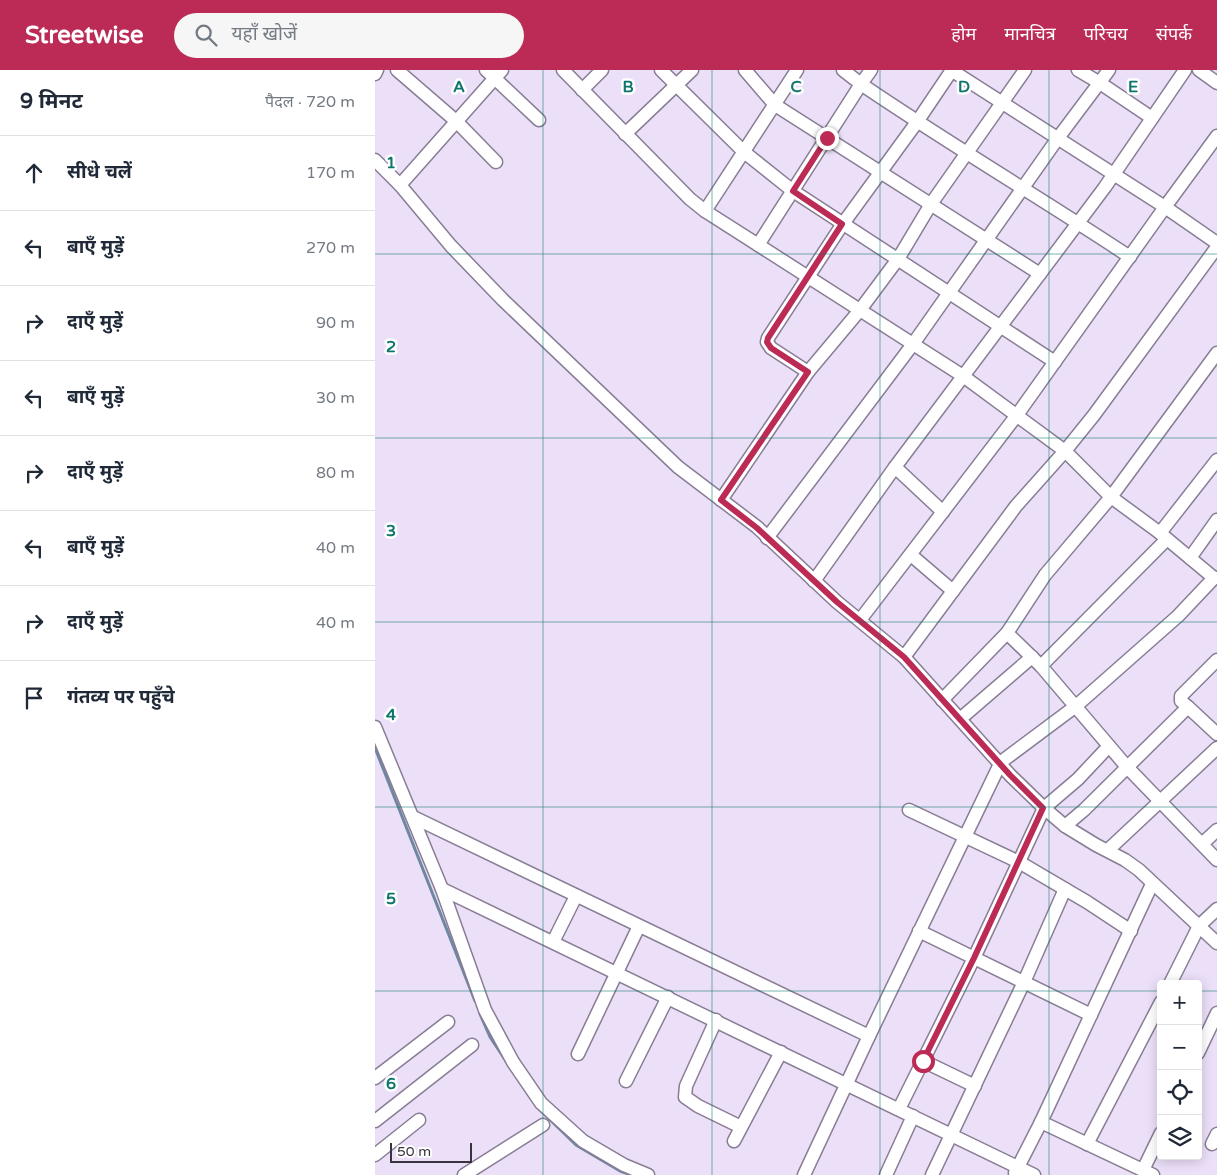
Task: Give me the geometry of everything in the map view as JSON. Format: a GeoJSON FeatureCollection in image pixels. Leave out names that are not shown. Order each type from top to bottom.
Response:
{"type":"FeatureCollection","features":[{"type":"Feature","properties":{"kind":"street"},"geometry":{"type":"LineString","coordinates":[[375,74],[377,70]]}},
{"type":"Feature","properties":{"kind":"street"},"geometry":{"type":"LineString","coordinates":[[397,70],[456,121],[496,162]]}},
{"type":"Feature","properties":{"kind":"street"},"geometry":{"type":"LineString","coordinates":[[563,70],[690,200],[963,376],[1065,451],[1111,497],[1215,578],[1178,616],[1076,706],[1001,762],[964,836],[804,1175]]}},
{"type":"Feature","properties":{"kind":"street"},"geometry":{"type":"LineString","coordinates":[[582,90],[603,70]]}},
{"type":"Feature","properties":{"kind":"street"},"geometry":{"type":"LineString","coordinates":[[661,70],[744,152],[793,191],[1055,362]]}},
{"type":"Feature","properties":{"kind":"street"},"geometry":{"type":"LineString","coordinates":[[625,134],[693,70]]}},
{"type":"Feature","properties":{"kind":"street"},"geometry":{"type":"LineString","coordinates":[[745,70],[775,105],[1040,274]]}},
{"type":"Feature","properties":{"kind":"street"},"geometry":{"type":"LineString","coordinates":[[705,211],[797,70]]}},
{"type":"Feature","properties":{"kind":"street"},"geometry":{"type":"LineString","coordinates":[[843,70],[917,122],[1078,222],[1129,257]]}},
{"type":"Feature","properties":{"kind":"street"},"geometry":{"type":"LineString","coordinates":[[758,245],[871,70]]}},
{"type":"Feature","properties":{"kind":"street"},"geometry":{"type":"LineString","coordinates":[[808,372],[771,348],[767,342],[768,338],[842,224],[917,122],[951,70],[1217,242]]}},
{"type":"Feature","properties":{"kind":"street"},"geometry":{"type":"LineString","coordinates":[[721,500],[808,372],[860,310],[898,259],[931,204],[1025,70]]}},
{"type":"Feature","properties":{"kind":"street"},"geometry":{"type":"LineString","coordinates":[[1077,70],[1152,118]]}},
{"type":"Feature","properties":{"kind":"street"},"geometry":{"type":"LineString","coordinates":[[767,538],[913,344],[1058,138],[1109,70]]}},
{"type":"Feature","properties":{"kind":"street"},"geometry":{"type":"LineString","coordinates":[[814,581],[895,467],[1114,174],[1185,70]]}},
{"type":"Feature","properties":{"kind":"street"},"geometry":{"type":"LineString","coordinates":[[1199,70],[1217,83]]}},
{"type":"Feature","properties":{"kind":"street"},"geometry":{"type":"LineString","coordinates":[[400,185],[456,121],[494,73],[539,120]]}},
{"type":"Feature","properties":{"kind":"street"},"geometry":{"type":"LineString","coordinates":[[860,620],[1017,415],[1217,136]]}},
{"type":"Feature","properties":{"kind":"street"},"geometry":{"type":"LineString","coordinates":[[375,160],[400,185],[451,246],[503,300],[678,467],[757,528],[814,581],[904,657],[1001,762],[1010,775],[1043,808],[1065,826],[1139,870],[1217,943]]}},
{"type":"Feature","properties":{"kind":"street"},"geometry":{"type":"LineString","coordinates":[[904,657],[1016,506],[1065,451],[1106,399],[1217,247]]}},
{"type":"Feature","properties":{"kind":"street"},"geometry":{"type":"LineString","coordinates":[[942,700],[1007,633],[1045,575],[1111,497],[1217,353]]}},
{"type":"Feature","properties":{"kind":"street"},"geometry":{"type":"LineString","coordinates":[[960,719],[1037,661],[1163,536],[1217,460]]}},
{"type":"Feature","properties":{"kind":"street"},"geometry":{"type":"LineString","coordinates":[[895,467],[943,512]]}},
{"type":"Feature","properties":{"kind":"street"},"geometry":{"type":"LineString","coordinates":[[1190,558],[1217,520]]}},
{"type":"Feature","properties":{"kind":"street"},"geometry":{"type":"LineString","coordinates":[[911,554],[953,591]]}},
{"type":"Feature","properties":{"kind":"street"},"geometry":{"type":"LineString","coordinates":[[1007,633],[1037,661],[1127,767],[1217,860]]}},
{"type":"Feature","properties":{"kind":"street"},"geometry":{"type":"LineString","coordinates":[[1217,660],[1181,696],[1181,701],[1217,734]]}},
{"type":"Feature","properties":{"kind":"street"},"geometry":{"type":"LineString","coordinates":[[1065,826],[1084,810],[1188,707]]}},
{"type":"Feature","properties":{"kind":"street"},"geometry":{"type":"LineString","coordinates":[[375,727],[443,889],[485,1010],[498,1036],[527,1084],[541,1102],[583,1141],[624,1165],[648,1175]]}},
{"type":"Feature","properties":{"kind":"street"},"geometry":{"type":"LineString","coordinates":[[899,1109],[974,958],[1043,808],[1078,779],[1109,746]]}},
{"type":"Feature","properties":{"kind":"street"},"geometry":{"type":"LineString","coordinates":[[1108,850],[1217,748]]}},
{"type":"Feature","properties":{"kind":"street"},"geometry":{"type":"LineString","coordinates":[[909,810],[1019,862],[1131,931]]}},
{"type":"Feature","properties":{"kind":"street"},"geometry":{"type":"LineString","coordinates":[[413,817],[869,1036]]}},
{"type":"Feature","properties":{"kind":"street"},"geometry":{"type":"LineString","coordinates":[[1202,844],[1217,830]]}},
{"type":"Feature","properties":{"kind":"street"},"geometry":{"type":"LineString","coordinates":[[1016,1171],[1041,1122],[1152,884]]}},
{"type":"Feature","properties":{"kind":"street"},"geometry":{"type":"LineString","coordinates":[[443,889],[847,1083],[951,1135],[1016,1171],[1034,1175]]}},
{"type":"Feature","properties":{"kind":"street"},"geometry":{"type":"LineString","coordinates":[[932,1175],[1065,889]]}},
{"type":"Feature","properties":{"kind":"street"},"geometry":{"type":"LineString","coordinates":[[553,942],[576,896]]}},
{"type":"Feature","properties":{"kind":"street"},"geometry":{"type":"LineString","coordinates":[[1172,980],[1199,926],[1217,909]]}},
{"type":"Feature","properties":{"kind":"street"},"geometry":{"type":"LineString","coordinates":[[578,1054],[639,926]]}},
{"type":"Feature","properties":{"kind":"street"},"geometry":{"type":"LineString","coordinates":[[919,931],[1091,1016]]}},
{"type":"Feature","properties":{"kind":"street"},"geometry":{"type":"LineString","coordinates":[[625,1080],[668,997]]}},
{"type":"Feature","properties":{"kind":"street"},"geometry":{"type":"LineString","coordinates":[[1087,1144],[1157,1010]]}},
{"type":"Feature","properties":{"kind":"street"},"geometry":{"type":"LineString","coordinates":[[1202,1045],[1217,1013]]}},
{"type":"Feature","properties":{"kind":"street"},"geometry":{"type":"LineString","coordinates":[[716,1020],[687,1086],[685,1097],[698,1106],[741,1127]]}},
{"type":"Feature","properties":{"kind":"street"},"geometry":{"type":"LineString","coordinates":[[375,1078],[448,1022]]}},
{"type":"Feature","properties":{"kind":"street"},"geometry":{"type":"LineString","coordinates":[[375,1121],[472,1046]]}},
{"type":"Feature","properties":{"kind":"street"},"geometry":{"type":"LineString","coordinates":[[734,1141],[781,1052]]}},
{"type":"Feature","properties":{"kind":"street"},"geometry":{"type":"LineString","coordinates":[[923,1061],[975,1086]]}},
{"type":"Feature","properties":{"kind":"street"},"geometry":{"type":"LineString","coordinates":[[886,1175],[913,1116]]}},
{"type":"Feature","properties":{"kind":"street"},"geometry":{"type":"LineString","coordinates":[[375,1154],[419,1120]]}},
{"type":"Feature","properties":{"kind":"street"},"geometry":{"type":"LineString","coordinates":[[1041,1122],[1148,1172],[1157,1145]]}},
{"type":"Feature","properties":{"kind":"street"},"geometry":{"type":"LineString","coordinates":[[464,1175],[543,1125]]}},
{"type":"Feature","properties":{"kind":"waterway"},"geometry":{"type":"LineString","coordinates":[[375,748],[475,1001]]}},
{"type":"Feature","properties":{"kind":"waterway"},"geometry":{"type":"LineString","coordinates":[[480,1014],[490,1037],[506,1061]]}},
{"type":"Feature","properties":{"kind":"waterway"},"geometry":{"type":"LineString","coordinates":[[539,1109],[576,1145],[620,1171],[631,1175]]}},
{"type":"Feature","properties":{"kind":"route"},"geometry":{"type":"LineString","coordinates":[[827,138],[793,191],[842,224],[767,342],[771,348],[808,372],[721,500],[757,528],[837,602],[904,657],[1001,762],[1010,775],[1043,808],[974,958],[923,1061]]}}]}
